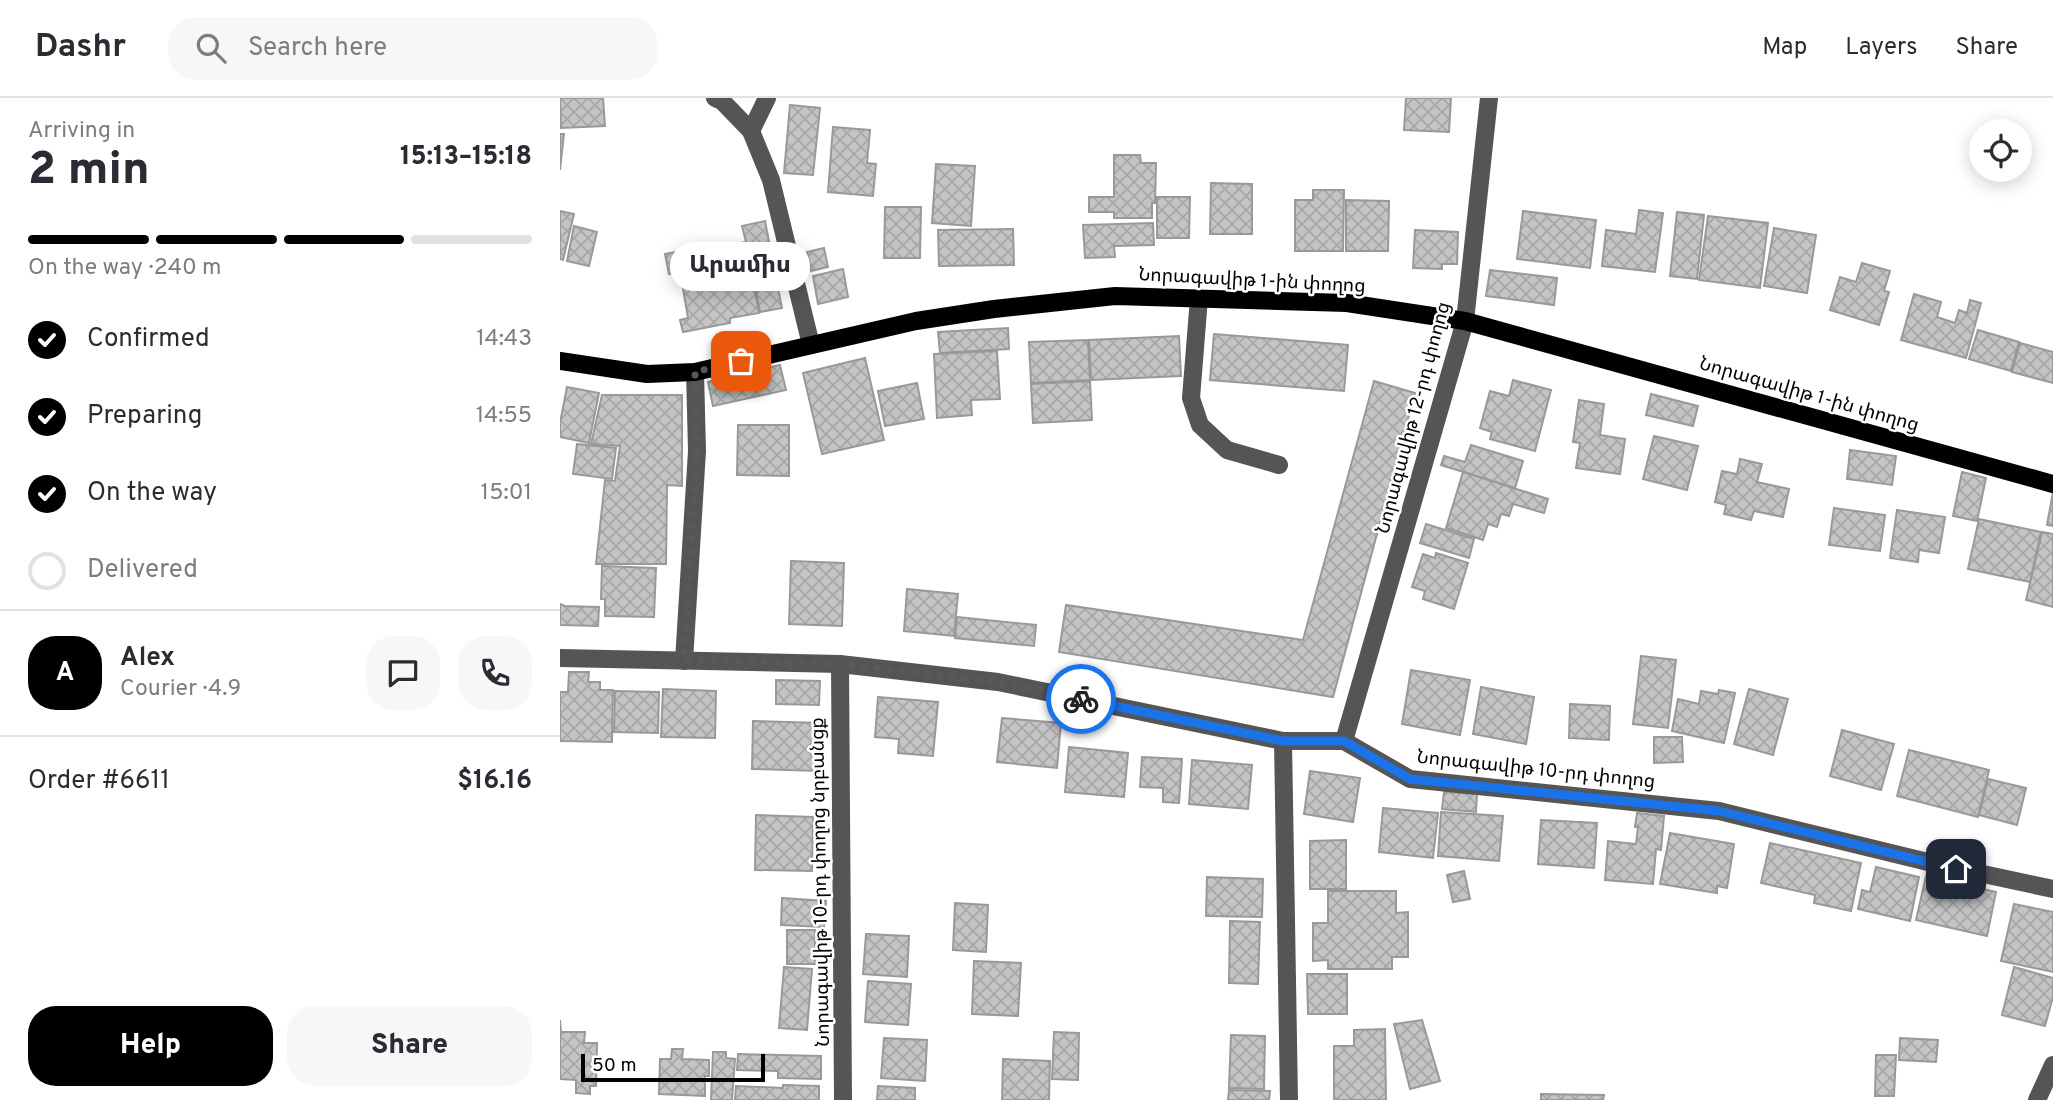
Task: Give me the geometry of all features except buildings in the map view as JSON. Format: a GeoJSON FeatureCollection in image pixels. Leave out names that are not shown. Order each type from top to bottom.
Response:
{"type":"FeatureCollection","features":[{"type":"Feature","properties":{"kind":"main road","name":"Նորագավիթ 1-ին փողոց"},"geometry":{"type":"LineString","coordinates":[[560,361],[646,374],[695,372],[916,321],[994,309],[1115,296],[1348,303],[1465,321],[2053,484]]}},
{"type":"Feature","properties":{"kind":"street"},"geometry":{"type":"LineString","coordinates":[[715,98],[722,101],[751,131],[771,180],[811,345]]}},
{"type":"Feature","properties":{"kind":"street"},"geometry":{"type":"LineString","coordinates":[[751,131],[767,98]]}},
{"type":"Feature","properties":{"kind":"street","name":"Նորագավիթ 12-րդ փողոց"},"geometry":{"type":"LineString","coordinates":[[1344,741],[1465,321],[1489,98]]}},
{"type":"Feature","properties":{"kind":"street"},"geometry":{"type":"LineString","coordinates":[[1199,298],[1191,398],[1200,425],[1227,450],[1279,465]]}},
{"type":"Feature","properties":{"kind":"street"},"geometry":{"type":"LineString","coordinates":[[684,660],[697,451],[695,372]]}},
{"type":"Feature","properties":{"kind":"street","name":"Նորագավիթ 10-րդ փողոց"},"geometry":{"type":"LineString","coordinates":[[560,658],[840,664],[998,682],[1283,741],[1344,741],[1410,779],[1719,811],[1932,863],[2053,889]]}},
{"type":"Feature","properties":{"kind":"street","name":"Նորագավիթ 10-րդ փողոց նրբանցք"},"geometry":{"type":"LineString","coordinates":[[840,664],[843,1100]]}},
{"type":"Feature","properties":{"kind":"street"},"geometry":{"type":"LineString","coordinates":[[1283,741],[1289,1100]]}},
{"type":"Feature","properties":{"kind":"street"},"geometry":{"type":"LineString","coordinates":[[2037,1100],[2053,1065]]}},
{"type":"Feature","properties":{"kind":"way so far"},"geometry":{"type":"LineString","coordinates":[[741,361],[695,372],[697,451],[684,660],[840,664],[998,682],[1081,699]]}},
{"type":"Feature","properties":{"kind":"place","name":"Արամիս"},"geometry":{"type":"Point","coordinates":[741,361]}},
{"type":"Feature","properties":{"kind":"route"},"geometry":{"type":"LineString","coordinates":[[1081,699],[1283,741],[1344,741],[1410,779],[1719,811],[1956,869]]}}]}
